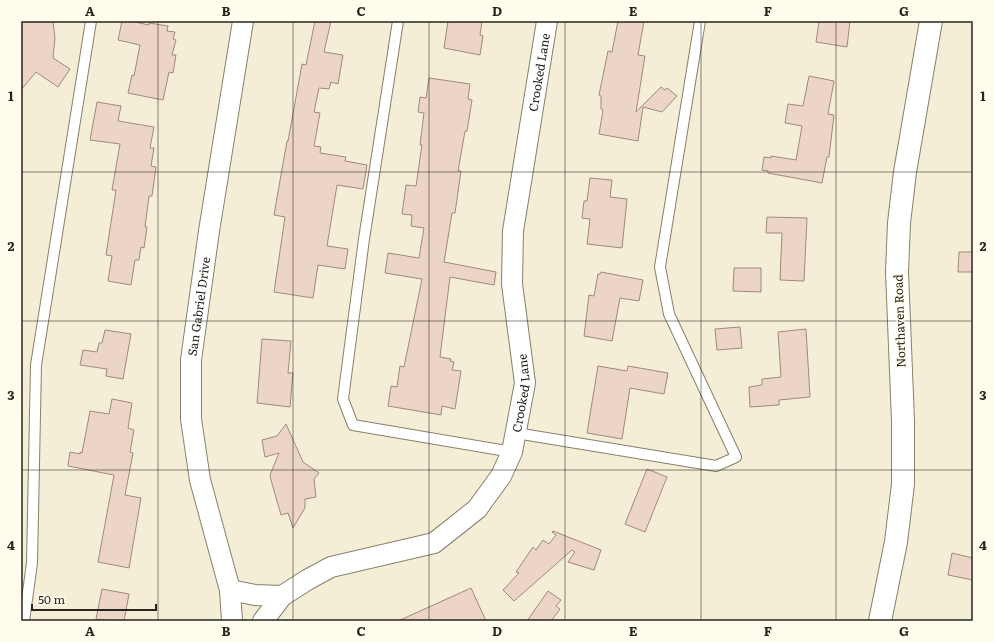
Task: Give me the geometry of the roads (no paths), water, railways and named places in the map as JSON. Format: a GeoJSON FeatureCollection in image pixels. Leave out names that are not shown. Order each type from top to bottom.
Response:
{"type":"FeatureCollection","features":[{"type":"Feature","properties":{"kind":"street","name":"San Gabriel Drive"},"geometry":{"type":"LineString","coordinates":[[232,621],[230,590],[200,480],[191,419],[191,360],[209,231],[243,21]]}},
{"type":"Feature","properties":{"kind":"street","name":"Crooked Lane"},"geometry":{"type":"LineString","coordinates":[[263,621],[282,596],[331,567],[434,542],[477,509],[501,476],[514,442],[525,382],[512,284],[513,231],[547,21]]}},
{"type":"Feature","properties":{"kind":"street","name":"Northaven Road"},"geometry":{"type":"LineString","coordinates":[[880,621],[896,542],[903,484],[903,420],[898,272],[899,223],[905,172],[931,21]]}},
{"type":"Feature","properties":{"kind":"street"},"geometry":{"type":"LineString","coordinates":[[230,590],[255,595],[282,596]]}},
{"type":"Feature","properties":{"kind":"lane"},"geometry":{"type":"LineString","coordinates":[[24,621],[32,563],[36,365],[91,21]]}},
{"type":"Feature","properties":{"kind":"lane"},"geometry":{"type":"LineString","coordinates":[[398,21],[364,239],[343,399],[353,425],[716,466],[736,457],[669,314],[660,267],[700,21]]}}]}
